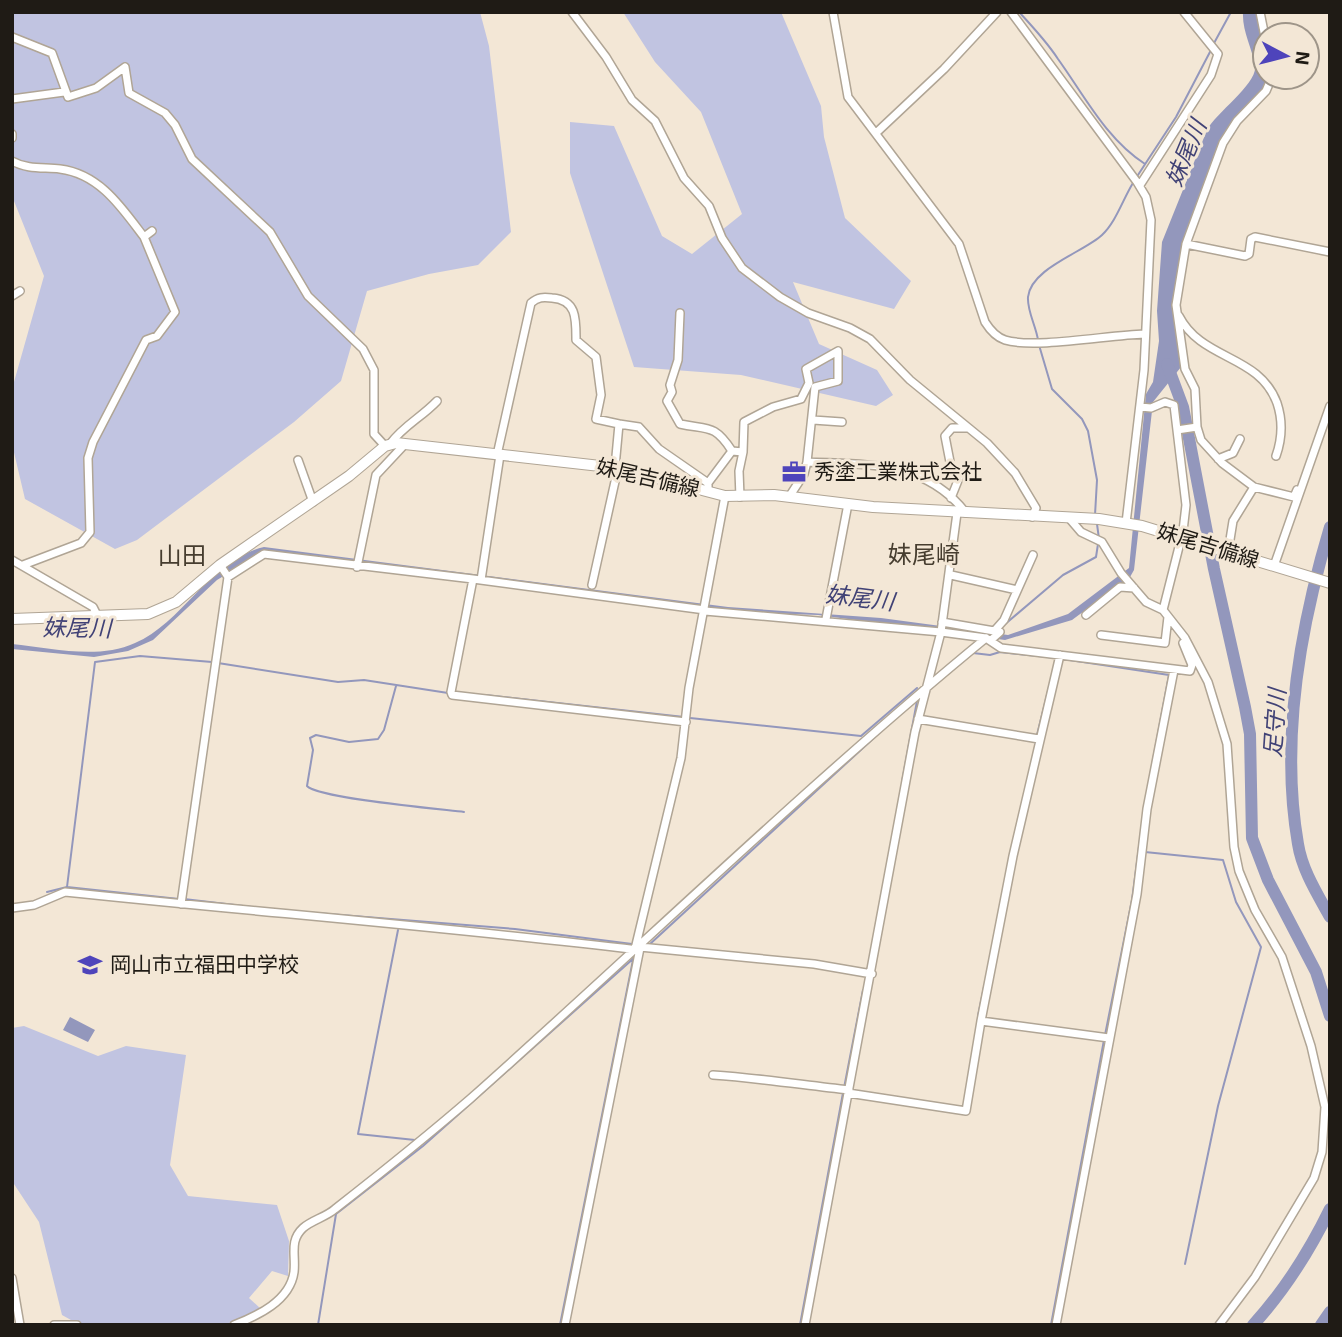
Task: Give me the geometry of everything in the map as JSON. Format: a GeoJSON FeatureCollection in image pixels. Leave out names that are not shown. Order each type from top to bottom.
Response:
{"type":"FeatureCollection","features":[{"type":"Feature","properties":{"kind":"main road","name":"妹尾吉備線"},"geometry":{"type":"LineString","coordinates":[[388,445],[405,444],[616,467],[708,488],[725,496],[789,497],[962,513],[1128,523],[1330,583]]}},
{"type":"Feature","properties":{"kind":"main road"},"geometry":{"type":"LineString","coordinates":[[12,618],[159,611],[180,599],[221,566],[313,502],[388,445]]}},
{"type":"Feature","properties":{"kind":"street"},"geometry":{"type":"LineString","coordinates":[[572,12],[606,57],[632,100],[655,121],[684,178],[709,206],[722,238],[742,268],[780,297],[808,313],[860,333],[1015,473],[1035,502],[1032,518]]}},
{"type":"Feature","properties":{"kind":"street"},"geometry":{"type":"LineString","coordinates":[[834,12],[848,97],[959,244],[985,322],[993,333],[1002,340],[1038,342],[1144,334]]}},
{"type":"Feature","properties":{"kind":"street"},"geometry":{"type":"LineString","coordinates":[[876,133],[944,69],[997,12]]}},
{"type":"Feature","properties":{"kind":"street"},"geometry":{"type":"LineString","coordinates":[[1011,12],[1137,181],[1150,207],[1144,334],[1146,408],[1128,523]]}},
{"type":"Feature","properties":{"kind":"street"},"geometry":{"type":"LineString","coordinates":[[1137,181],[1211,75],[1218,54],[1184,12]]}},
{"type":"Feature","properties":{"kind":"street"},"geometry":{"type":"LineString","coordinates":[[12,37],[52,53],[68,97],[96,88],[125,66],[129,93],[165,113],[175,125],[192,159],[270,232],[307,296],[363,349],[374,370],[374,435],[388,445],[397,434],[427,414],[437,401]]}},
{"type":"Feature","properties":{"kind":"street"},"geometry":{"type":"LineString","coordinates":[[1266,91],[1237,121],[1223,144],[1186,244],[1179,274],[1177,313],[1185,369],[1197,396],[1196,427],[1201,440],[1218,459],[1254,487],[1294,497],[1306,474]]}},
{"type":"Feature","properties":{"kind":"street"},"geometry":{"type":"LineString","coordinates":[[12,99],[64,92]]}},
{"type":"Feature","properties":{"kind":"street"},"geometry":{"type":"LineString","coordinates":[[12,161],[49,170],[60,168],[92,181],[118,201],[144,237],[175,312],[157,336],[146,340],[93,442],[88,458],[92,512],[87,538],[23,565]]}},
{"type":"Feature","properties":{"kind":"street"},"geometry":{"type":"LineString","coordinates":[[144,237],[152,232]]}},
{"type":"Feature","properties":{"kind":"street"},"geometry":{"type":"LineString","coordinates":[[1186,244],[1245,256],[1249,254],[1251,239],[1255,237],[1330,252]]}},
{"type":"Feature","properties":{"kind":"street"},"geometry":{"type":"LineString","coordinates":[[12,296],[20,291]]}},
{"type":"Feature","properties":{"kind":"street"},"geometry":{"type":"LineString","coordinates":[[686,719],[452,693],[479,578],[499,455],[531,303],[542,297],[564,299],[572,307],[576,340],[596,356],[601,396],[596,419],[639,427],[659,449],[708,488],[732,451]]}},
{"type":"Feature","properties":{"kind":"street"},"geometry":{"type":"LineString","coordinates":[[680,313],[678,360],[670,385],[672,392],[667,401],[680,424],[703,425],[723,438],[732,451]]}},
{"type":"Feature","properties":{"kind":"street"},"geometry":{"type":"LineString","coordinates":[[1177,313],[1182,322],[1207,346],[1246,365],[1266,380],[1281,422],[1276,456]]}},
{"type":"Feature","properties":{"kind":"street"},"geometry":{"type":"LineString","coordinates":[[740,497],[739,471],[744,422],[773,407],[800,398],[809,383],[806,369],[838,351],[838,381],[815,387],[807,462],[804,474],[789,497]]}},
{"type":"Feature","properties":{"kind":"street"},"geometry":{"type":"LineString","coordinates":[[1101,635],[1165,643],[1165,614],[1181,538],[1185,491],[1179,430],[1172,403],[1146,408]]}},
{"type":"Feature","properties":{"kind":"street"},"geometry":{"type":"LineString","coordinates":[[1277,567],[1330,406]]}},
{"type":"Feature","properties":{"kind":"street"},"geometry":{"type":"LineString","coordinates":[[813,420],[842,422]]}},
{"type":"Feature","properties":{"kind":"street"},"geometry":{"type":"LineString","coordinates":[[592,585],[616,467],[618,424]]}},
{"type":"Feature","properties":{"kind":"street"},"geometry":{"type":"LineString","coordinates":[[1179,430],[1196,427]]}},
{"type":"Feature","properties":{"kind":"street"},"geometry":{"type":"LineString","coordinates":[[951,498],[961,473],[951,467],[946,436],[952,428],[968,428]]}},
{"type":"Feature","properties":{"kind":"street"},"geometry":{"type":"LineString","coordinates":[[1218,459],[1233,453],[1240,439]]}},
{"type":"Feature","properties":{"kind":"street"},"geometry":{"type":"LineString","coordinates":[[358,564],[376,475],[405,444]]}},
{"type":"Feature","properties":{"kind":"street"},"geometry":{"type":"LineString","coordinates":[[732,451],[743,452]]}},
{"type":"Feature","properties":{"kind":"street"},"geometry":{"type":"LineString","coordinates":[[298,460],[313,502]]}},
{"type":"Feature","properties":{"kind":"street"},"geometry":{"type":"LineString","coordinates":[[805,1325],[846,1091],[923,692],[942,626],[962,513],[951,498],[909,470],[807,462]]}},
{"type":"Feature","properties":{"kind":"street"},"geometry":{"type":"LineString","coordinates":[[1225,551],[1233,521],[1254,487]]}},
{"type":"Feature","properties":{"kind":"street"},"geometry":{"type":"LineString","coordinates":[[565,1325],[638,949],[678,771],[689,688],[725,496]]}},
{"type":"Feature","properties":{"kind":"street"},"geometry":{"type":"LineString","coordinates":[[826,616],[848,504]]}},
{"type":"Feature","properties":{"kind":"street"},"geometry":{"type":"LineString","coordinates":[[1069,518],[1081,532],[1098,540],[1146,602],[1165,614],[1180,632],[1208,682],[1227,744],[1234,847],[1239,870],[1246,890],[1286,969],[1311,1046],[1325,1107],[1324,1139],[1314,1178],[1255,1277],[1219,1325]]}},
{"type":"Feature","properties":{"kind":"street"},"geometry":{"type":"LineString","coordinates":[[228,576],[264,554],[479,578],[705,608],[942,626],[993,636],[1001,648],[1190,671],[1192,665],[1180,632]]}},
{"type":"Feature","properties":{"kind":"street"},"geometry":{"type":"LineString","coordinates":[[234,1325],[261,1314],[289,1286],[294,1273],[294,1240],[304,1227],[330,1213],[428,1136],[923,692],[993,636],[1004,620],[1033,555]]}},
{"type":"Feature","properties":{"kind":"street"},"geometry":{"type":"LineString","coordinates":[[12,560],[93,607],[97,615]]}},
{"type":"Feature","properties":{"kind":"street"},"geometry":{"type":"LineString","coordinates":[[181,901],[228,576],[221,566]]}},
{"type":"Feature","properties":{"kind":"street"},"geometry":{"type":"LineString","coordinates":[[951,575],[1017,590]]}},
{"type":"Feature","properties":{"kind":"street"},"geometry":{"type":"LineString","coordinates":[[1086,615],[1120,587],[1135,588]]}},
{"type":"Feature","properties":{"kind":"street"},"geometry":{"type":"LineString","coordinates":[[942,626],[993,636]]}},
{"type":"Feature","properties":{"kind":"street"},"geometry":{"type":"LineString","coordinates":[[713,1075],[756,1077],[966,1111],[1037,738],[1060,657]]}},
{"type":"Feature","properties":{"kind":"street"},"geometry":{"type":"LineString","coordinates":[[1056,1325],[1106,1038],[1137,894],[1163,715],[1174,670]]}},
{"type":"Feature","properties":{"kind":"street"},"geometry":{"type":"LineString","coordinates":[[918,719],[1037,738]]}},
{"type":"Feature","properties":{"kind":"street"},"geometry":{"type":"LineString","coordinates":[[12,908],[34,905],[65,892],[181,901],[638,949],[814,964],[869,974]]}},
{"type":"Feature","properties":{"kind":"street"},"geometry":{"type":"LineString","coordinates":[[981,1021],[1106,1038]]}},
{"type":"Feature","properties":{"kind":"street"},"geometry":{"type":"LineString","coordinates":[[12,1278],[20,1325]]}},
{"type":"Feature","properties":{"kind":"street"},"geometry":{"type":"LineString","coordinates":[[54,1325],[77,1325]]}},
{"type":"Feature","properties":{"kind":"shaded area"},"geometry":{"type":"Polygon","coordinates":[[[12,12],[480,12],[489,46],[511,232],[478,265],[429,274],[367,291],[341,381],[294,422],[137,540],[115,549],[25,499],[12,444],[12,389],[44,276],[12,196],[12,12]]]}},
{"type":"Feature","properties":{"kind":"shaded area"},"geometry":{"type":"Polygon","coordinates":[[[623,12],[781,12],[821,106],[824,137],[845,218],[911,281],[894,309],[793,282],[819,344],[877,370],[893,395],[876,406],[741,375],[634,367],[570,173],[570,122],[614,126],[662,236],[692,254],[742,214],[701,112],[655,62],[623,12]]]}},
{"type":"Feature","properties":{"kind":"shaded area","name":"妹尾川"},"geometry":{"type":"Polygon","coordinates":[[[1243,12],[1258,12],[1260,21],[1251,21],[1251,51],[1243,12]]]}},
{"type":"Feature","properties":{"kind":"shaded area","name":"妹尾川"},"geometry":{"type":"Polygon","coordinates":[[[1251,79],[1251,91],[1264,91],[1237,118],[1184,241],[1174,304],[1181,367],[1153,402],[1134,570],[1130,577],[1072,620],[1005,640],[818,615],[735,612],[263,552],[217,580],[153,640],[128,651],[94,657],[12,649],[12,644],[90,652],[121,648],[135,643],[168,621],[228,564],[264,547],[728,607],[881,618],[1008,635],[1068,614],[1129,568],[1146,394],[1153,382],[1159,341],[1157,311],[1162,242],[1207,130],[1251,79]]]}},
{"type":"Feature","properties":{"kind":"shaded area"},"geometry":{"type":"Polygon","coordinates":[[[70,1017],[95,1030],[88,1042],[63,1030],[70,1017]]]}},
{"type":"Feature","properties":{"kind":"shaded area"},"geometry":{"type":"Polygon","coordinates":[[[24,1026],[98,1056],[126,1046],[186,1055],[170,1165],[188,1196],[277,1205],[289,1241],[288,1276],[272,1271],[249,1298],[262,1310],[224,1325],[80,1325],[62,1315],[39,1222],[12,1181],[12,1028],[24,1026]]]}},
{"type":"Feature","properties":{"kind":"waterway"},"geometry":{"type":"LineString","coordinates":[[1019,12],[1049,47],[1107,129],[1131,154],[1145,164]]}},
{"type":"Feature","properties":{"kind":"waterway"},"geometry":{"type":"LineString","coordinates":[[1213,45],[1231,12]]}},
{"type":"Feature","properties":{"kind":"waterway"},"geometry":{"type":"LineString","coordinates":[[1136,178],[1176,117],[1211,50]]}},
{"type":"Feature","properties":{"kind":"waterway"},"geometry":{"type":"LineString","coordinates":[[1038,340],[1028,302],[1031,287],[1048,269],[1107,230],[1133,183]]}},
{"type":"Feature","properties":{"kind":"waterway"},"geometry":{"type":"LineString","coordinates":[[1039,345],[1052,389],[1082,419],[1088,431],[1097,480],[1095,515]]}},
{"type":"Feature","properties":{"kind":"waterway"},"geometry":{"type":"LineString","coordinates":[[1167,364],[1183,407],[1214,569],[1250,734],[1252,838],[1268,880],[1316,972],[1330,1016]]}},
{"type":"Feature","properties":{"kind":"waterway"},"geometry":{"type":"LineString","coordinates":[[1097,524],[1099,539]]}},
{"type":"Feature","properties":{"kind":"waterway","name":"足守川"},"geometry":{"type":"LineString","coordinates":[[1330,527],[1302,644],[1292,724],[1291,765],[1300,854],[1311,882],[1330,917]]}},
{"type":"Feature","properties":{"kind":"waterway"},"geometry":{"type":"LineString","coordinates":[[1004,625],[1063,575],[1096,557],[1098,544]]}},
{"type":"Feature","properties":{"kind":"waterway"},"geometry":{"type":"LineString","coordinates":[[973,653],[990,655],[1000,652],[1057,658]]}},
{"type":"Feature","properties":{"kind":"waterway"},"geometry":{"type":"LineString","coordinates":[[67,887],[95,662],[140,656],[212,662]]}},
{"type":"Feature","properties":{"kind":"waterway"},"geometry":{"type":"LineString","coordinates":[[1063,659],[1169,675],[1150,776]]}},
{"type":"Feature","properties":{"kind":"waterway"},"geometry":{"type":"LineString","coordinates":[[218,663],[338,682],[364,680],[448,693]]}},
{"type":"Feature","properties":{"kind":"waterway"},"geometry":{"type":"LineString","coordinates":[[396,686],[384,730],[378,739],[349,742],[316,735],[310,738],[313,750],[307,786],[354,799],[464,812]]}},
{"type":"Feature","properties":{"kind":"waterway"},"geometry":{"type":"LineString","coordinates":[[1037,735],[1049,687]]}},
{"type":"Feature","properties":{"kind":"waterway"},"geometry":{"type":"LineString","coordinates":[[690,718],[861,736],[917,688]]}},
{"type":"Feature","properties":{"kind":"waterway"},"geometry":{"type":"LineString","coordinates":[[485,695],[684,717]]}},
{"type":"Feature","properties":{"kind":"waterway"},"geometry":{"type":"LineString","coordinates":[[902,782],[917,701]]}},
{"type":"Feature","properties":{"kind":"waterway"},"geometry":{"type":"LineString","coordinates":[[650,944],[889,724]]}},
{"type":"Feature","properties":{"kind":"waterway"},"geometry":{"type":"LineString","coordinates":[[1034,753],[1036,741]]}},
{"type":"Feature","properties":{"kind":"waterway"},"geometry":{"type":"LineString","coordinates":[[1105,1035],[1132,900],[1144,809]]}},
{"type":"Feature","properties":{"kind":"waterway"},"geometry":{"type":"LineString","coordinates":[[1145,852],[1223,860],[1236,902],[1261,947],[1218,1106],[1185,1264]]}},
{"type":"Feature","properties":{"kind":"waterway"},"geometry":{"type":"LineString","coordinates":[[47,892],[67,887],[179,899]]}},
{"type":"Feature","properties":{"kind":"waterway"},"geometry":{"type":"LineString","coordinates":[[184,899],[269,909]]}},
{"type":"Feature","properties":{"kind":"waterway"},"geometry":{"type":"LineString","coordinates":[[303,912],[515,929],[632,944]]}},
{"type":"Feature","properties":{"kind":"waterway"},"geometry":{"type":"LineString","coordinates":[[398,930],[358,1134],[415,1140]]}},
{"type":"Feature","properties":{"kind":"waterway"},"geometry":{"type":"LineString","coordinates":[[318,1325],[336,1214],[423,1146],[634,958]]}},
{"type":"Feature","properties":{"kind":"waterway"},"geometry":{"type":"LineString","coordinates":[[560,1325],[633,960]]}},
{"type":"Feature","properties":{"kind":"waterway"},"geometry":{"type":"LineString","coordinates":[[978,1016],[984,987]]}},
{"type":"Feature","properties":{"kind":"waterway"},"geometry":{"type":"LineString","coordinates":[[844,1088],[863,990]]}},
{"type":"Feature","properties":{"kind":"waterway"},"geometry":{"type":"LineString","coordinates":[[1051,1325],[1104,1040]]}},
{"type":"Feature","properties":{"kind":"waterway"},"geometry":{"type":"LineString","coordinates":[[752,1075],[764,1076]]}},
{"type":"Feature","properties":{"kind":"waterway"},"geometry":{"type":"LineString","coordinates":[[800,1325],[843,1093]]}},
{"type":"Feature","properties":{"kind":"waterway"},"geometry":{"type":"LineString","coordinates":[[1253,1325],[1296,1270],[1330,1209]]}},
{"type":"Feature","properties":{"kind":"waterway","name":"足守川"},"geometry":{"type":"LineString","coordinates":[[1321,1325],[1330,1312]]}},
{"type":"Feature","properties":{"kind":"place","name":"秀塗工業株式会社"},"geometry":{"type":"Point","coordinates":[794,472]}},
{"type":"Feature","properties":{"kind":"place","name":"岡山市立福田中学校"},"geometry":{"type":"Point","coordinates":[90,965]}},
{"type":"Feature","properties":{"kind":"district","name":"妹尾崎"},"geometry":{"type":"Point","coordinates":[924,555]}},
{"type":"Feature","properties":{"kind":"district","name":"山田"},"geometry":{"type":"Point","coordinates":[182,556]}}]}
